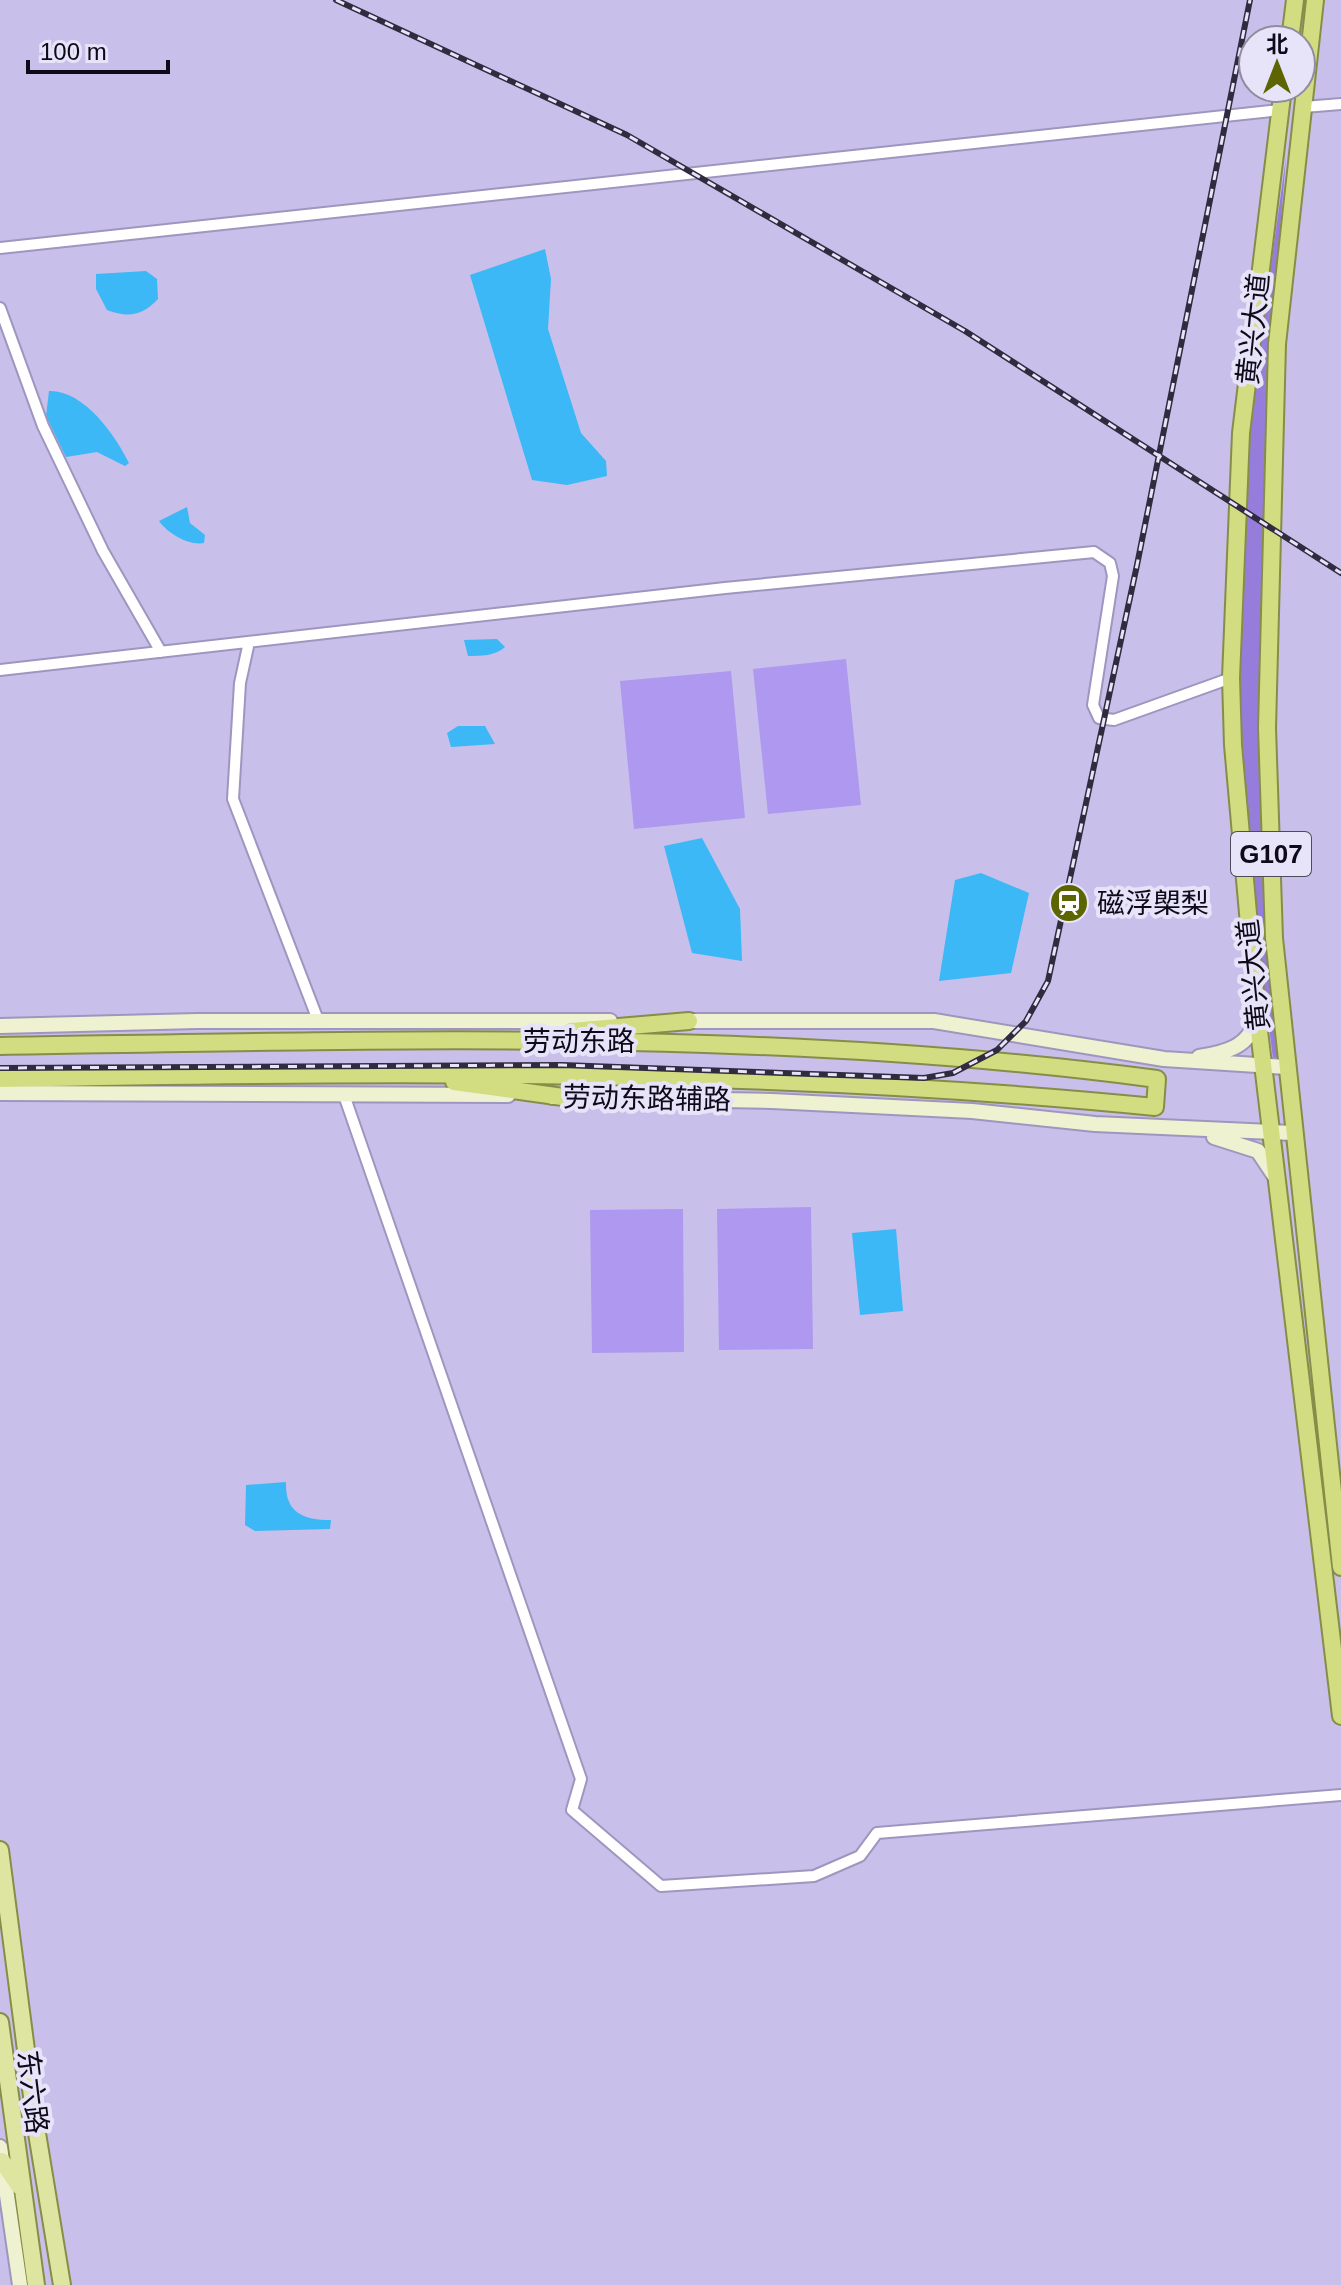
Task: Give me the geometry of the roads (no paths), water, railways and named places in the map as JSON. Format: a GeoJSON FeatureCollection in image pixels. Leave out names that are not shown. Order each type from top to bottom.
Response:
{"type":"FeatureCollection","features":[{"type":"Feature","properties":{"kind":"highway"},"geometry":{"type":"LineString","coordinates":[[1292,24],[1295,0]]}},
{"type":"Feature","properties":{"kind":"highway","name":"黄兴大道"},"geometry":{"type":"LineString","coordinates":[[1315,0],[1277,344],[1271,463],[1269,810],[1274,938],[1341,1567]]}},
{"type":"Feature","properties":{"kind":"highway","name":"黄兴大道"},"geometry":{"type":"LineString","coordinates":[[1281,104],[1241,433],[1231,678],[1238,814],[1257,1014],[1341,1716]]}},
{"type":"Feature","properties":{"kind":"highway"},"geometry":{"type":"LineString","coordinates":[[406,1041],[689,1021]]}},
{"type":"Feature","properties":{"kind":"highway","name":"劳动东路"},"geometry":{"type":"LineString","coordinates":[[0,1046],[406,1041],[782,1045],[1010,1059],[1157,1079],[1155,1107],[964,1090],[699,1077],[313,1073],[0,1079]]}},
{"type":"Feature","properties":{"kind":"highway"},"geometry":{"type":"LineString","coordinates":[[313,1073],[461,1083],[563,1097]]}},
{"type":"Feature","properties":{"kind":"main road"},"geometry":{"type":"LineString","coordinates":[[1164,1059],[1191,1058],[1234,1048],[1251,1034],[1257,1014]]}},
{"type":"Feature","properties":{"kind":"main road"},"geometry":{"type":"LineString","coordinates":[[0,1026],[318,1020],[934,1021],[1164,1059],[1287,1067]]}},
{"type":"Feature","properties":{"kind":"main road","name":"劳动东路辅路"},"geometry":{"type":"LineString","coordinates":[[0,1093],[757,1100],[972,1111],[1127,1126],[1293,1133]]}},
{"type":"Feature","properties":{"kind":"main road"},"geometry":{"type":"LineString","coordinates":[[1127,1126],[1226,1139],[1246,1145],[1266,1159],[1278,1184]]}},
{"type":"Feature","properties":{"kind":"main road","name":"东六路"},"geometry":{"type":"LineString","coordinates":[[0,1850],[36,2127],[62,2285]]}},
{"type":"Feature","properties":{"kind":"main road","name":"东六路"},"geometry":{"type":"LineString","coordinates":[[0,2022],[36,2285]]}},
{"type":"Feature","properties":{"kind":"main road"},"geometry":{"type":"LineString","coordinates":[[1,2154],[21,2190]]}},
{"type":"Feature","properties":{"kind":"main road"},"geometry":{"type":"LineString","coordinates":[[1,2154],[20,2285]]}},
{"type":"Feature","properties":{"kind":"street"},"geometry":{"type":"LineString","coordinates":[[1304,107],[1341,104]]}},
{"type":"Feature","properties":{"kind":"street"},"geometry":{"type":"LineString","coordinates":[[0,248],[1280,110]]}},
{"type":"Feature","properties":{"kind":"street"},"geometry":{"type":"LineString","coordinates":[[0,308],[43,426],[103,551],[161,652]]}},
{"type":"Feature","properties":{"kind":"street"},"geometry":{"type":"LineString","coordinates":[[0,670],[725,588],[1094,552],[1106,558],[1113,569],[1093,705],[1099,718],[1114,720],[1231,678]]}},
{"type":"Feature","properties":{"kind":"street"},"geometry":{"type":"LineString","coordinates":[[249,642],[240,683],[233,799],[318,1020]]}},
{"type":"Feature","properties":{"kind":"street"},"geometry":{"type":"LineString","coordinates":[[344,1095],[581,1779],[572,1810],[661,1886],[814,1876],[860,1856],[877,1833],[1341,1795]]}},
{"type":"Feature","properties":{"kind":"water"},"geometry":{"type":"Polygon","coordinates":[[[545,249],[551,279],[548,329],[581,433],[606,461],[607,476],[567,485],[532,480],[470,275],[545,249]]]}},
{"type":"Feature","properties":{"kind":"water"},"geometry":{"type":"Polygon","coordinates":[[[146,271],[157,279],[158,299],[134,314],[107,310],[96,289],[96,274],[146,271]]]}},
{"type":"Feature","properties":{"kind":"water"},"geometry":{"type":"Polygon","coordinates":[[[49,391],[62,393],[86,406],[107,428],[129,463],[125,466],[97,452],[66,457],[46,416],[49,391]]]}},
{"type":"Feature","properties":{"kind":"water"},"geometry":{"type":"Polygon","coordinates":[[[187,507],[190,523],[205,535],[204,543],[179,538],[159,521],[187,507]]]}},
{"type":"Feature","properties":{"kind":"water"},"geometry":{"type":"Polygon","coordinates":[[[497,639],[505,647],[501,650],[488,655],[468,656],[464,640],[497,639]]]}},
{"type":"Feature","properties":{"kind":"water"},"geometry":{"type":"Polygon","coordinates":[[[458,726],[485,726],[495,744],[451,747],[447,733],[458,726]]]}},
{"type":"Feature","properties":{"kind":"water"},"geometry":{"type":"Polygon","coordinates":[[[702,838],[740,909],[742,961],[692,953],[664,846],[702,838]]]}},
{"type":"Feature","properties":{"kind":"water"},"geometry":{"type":"Polygon","coordinates":[[[981,873],[1029,893],[1011,973],[939,981],[955,880],[981,873]]]}},
{"type":"Feature","properties":{"kind":"water"},"geometry":{"type":"Polygon","coordinates":[[[896,1229],[903,1311],[860,1315],[852,1233],[896,1229]]]}},
{"type":"Feature","properties":{"kind":"water"},"geometry":{"type":"Polygon","coordinates":[[[286,1482],[292,1507],[304,1516],[331,1520],[330,1529],[255,1531],[245,1525],[246,1485],[286,1482]]]}},
{"type":"Feature","properties":{"kind":"railway"},"geometry":{"type":"LineString","coordinates":[[336,0],[627,135],[965,331],[1341,573]]}},
{"type":"Feature","properties":{"kind":"railway"},"geometry":{"type":"LineString","coordinates":[[0,1068],[562,1065],[924,1078],[953,1073],[997,1050],[1026,1021],[1048,981],[1137,565],[1250,0]]}},
{"type":"Feature","properties":{"kind":"place","name":"磁浮㮾梨"},"geometry":{"type":"Point","coordinates":[1069,903]}}]}
